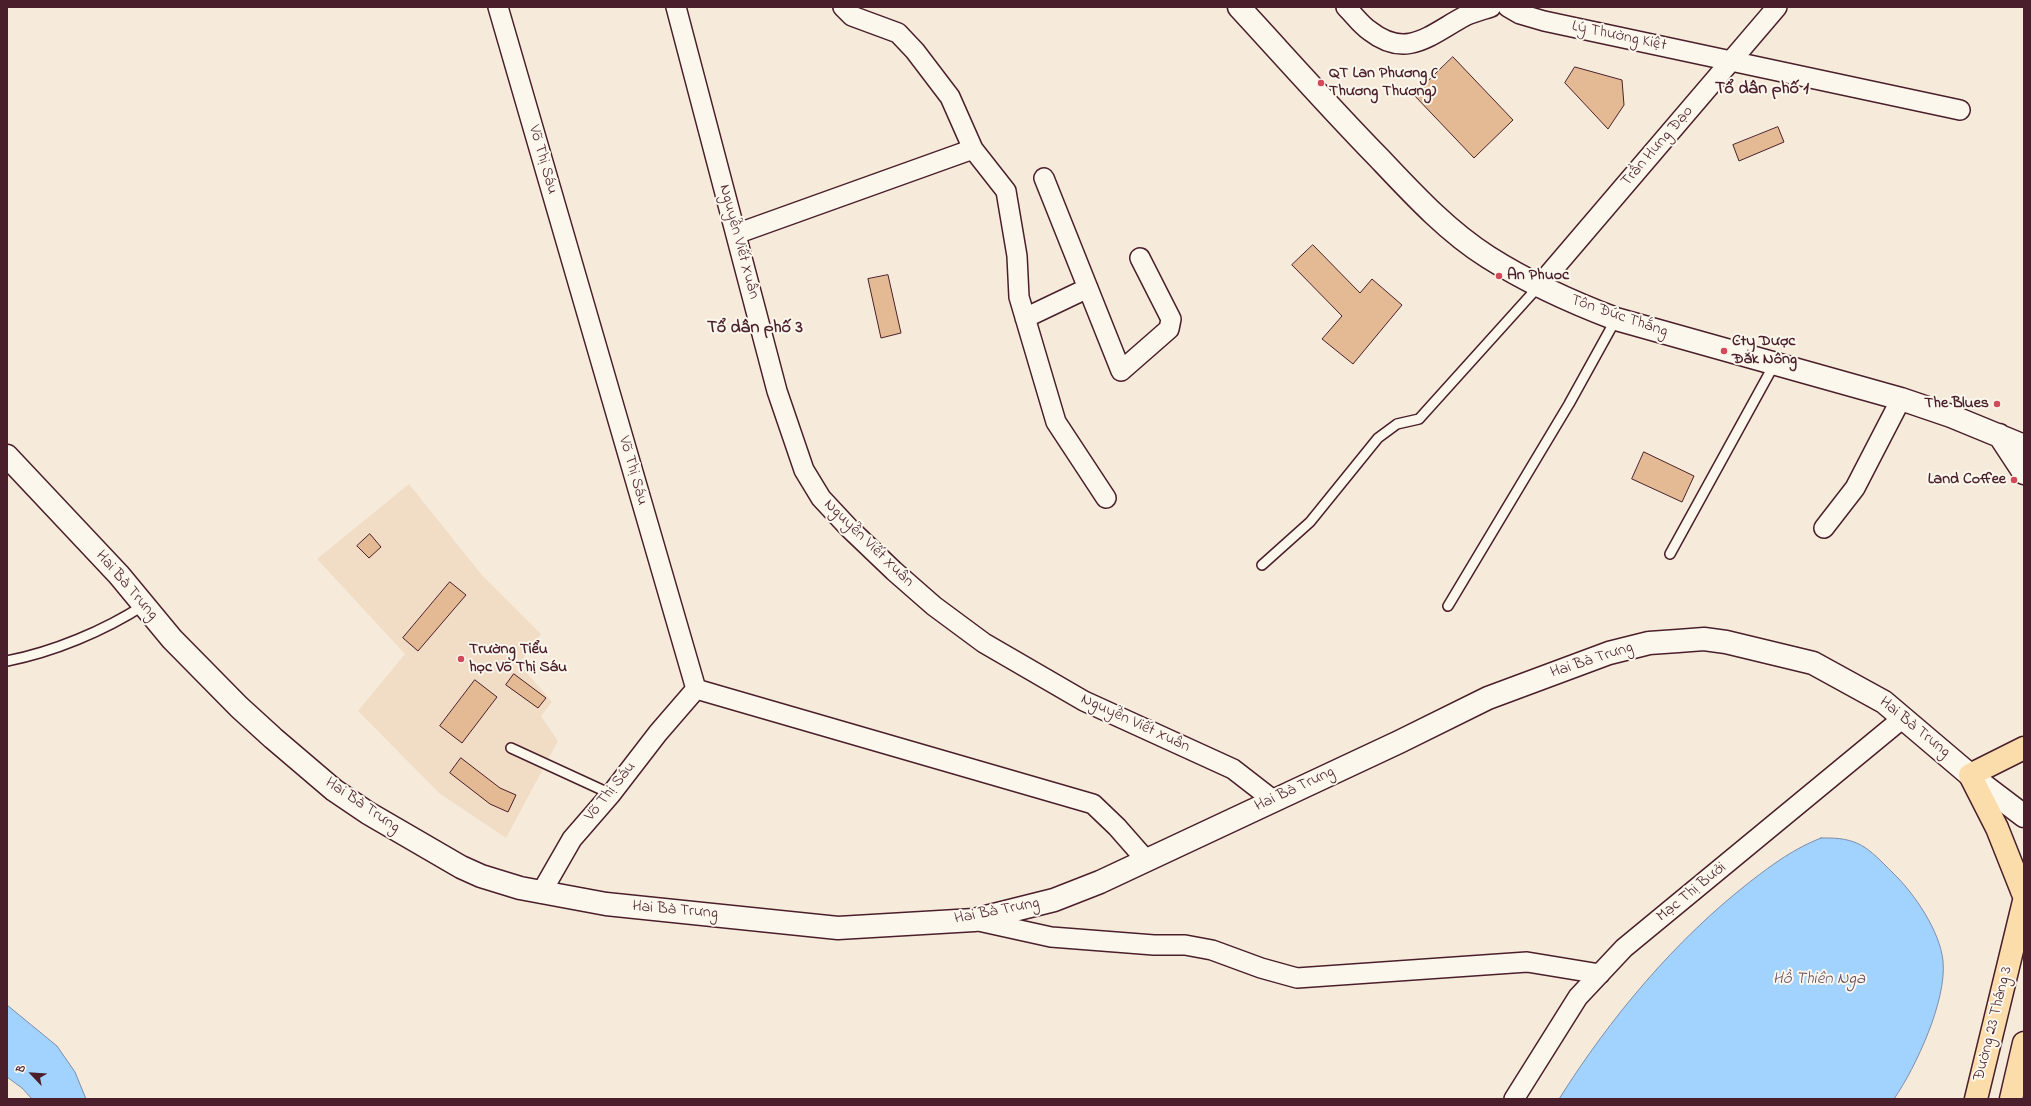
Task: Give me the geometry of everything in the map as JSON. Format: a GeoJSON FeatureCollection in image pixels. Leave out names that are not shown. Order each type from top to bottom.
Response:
{"type":"FeatureCollection","features":[{"type":"Feature","properties":{"kind":"main road"},"geometry":{"type":"LineString","coordinates":[[2024,748],[1970,775],[1997,828],[2024,896]]}},
{"type":"Feature","properties":{"kind":"main road","name":"Đường 23 Tháng 3"},"geometry":{"type":"LineString","coordinates":[[1976,1099],[2024,902]]}},
{"type":"Feature","properties":{"kind":"main road"},"geometry":{"type":"LineString","coordinates":[[2011,1099],[2024,1043]]}},
{"type":"Feature","properties":{"kind":"street","name":"Võ Thị Sáu"},"geometry":{"type":"LineString","coordinates":[[498,7],[696,689],[658,733],[611,794],[572,839],[541,892]]}},
{"type":"Feature","properties":{"kind":"street","name":"Nguyễn Viết Xuân"},"geometry":{"type":"LineString","coordinates":[[676,7],[777,391],[804,470],[821,498],[849,528],[894,571],[934,606],[984,643],[1084,701],[1233,769],[1273,800]]}},
{"type":"Feature","properties":{"kind":"street"},"geometry":{"type":"LineString","coordinates":[[843,7],[852,16],[898,33],[915,51],[950,97],[973,149],[1006,191],[1017,256],[1019,297],[1056,422],[1106,498]]}},
{"type":"Feature","properties":{"kind":"street","name":"Tôn Đức Thắng"},"geometry":{"type":"LineString","coordinates":[[1239,7],[1360,139],[1428,210],[1487,257],[1538,287],[1575,304],[1616,318],[1900,399],[1951,416],[2024,446]]}},
{"type":"Feature","properties":{"kind":"street"},"geometry":{"type":"LineString","coordinates":[[1346,7],[1370,32],[1388,41],[1406,46],[1422,42],[1466,16],[1491,7]]}},
{"type":"Feature","properties":{"kind":"street","name":"Lý Thường Kiệt"},"geometry":{"type":"LineString","coordinates":[[1508,7],[1520,14],[1544,21],[1960,110]]}},
{"type":"Feature","properties":{"kind":"street","name":"Trần Hưng Đạo"},"geometry":{"type":"LineString","coordinates":[[1538,287],[1777,7]]}},
{"type":"Feature","properties":{"kind":"street"},"geometry":{"type":"LineString","coordinates":[[736,234],[973,149]]}},
{"type":"Feature","properties":{"kind":"street"},"geometry":{"type":"LineString","coordinates":[[1044,178],[1121,371],[1169,329],[1171,319],[1140,258]]}},
{"type":"Feature","properties":{"kind":"street"},"geometry":{"type":"LineString","coordinates":[[1025,318],[1088,288]]}},
{"type":"Feature","properties":{"kind":"street"},"geometry":{"type":"LineString","coordinates":[[1824,528],[1855,488],[1900,399]]}},
{"type":"Feature","properties":{"kind":"street"},"geometry":{"type":"LineString","coordinates":[[2024,427],[1999,435],[2024,473]]}},
{"type":"Feature","properties":{"kind":"street","name":"Hai Bà Trưng"},"geometry":{"type":"LineString","coordinates":[[7,456],[119,575],[172,639],[239,706],[299,762],[334,790],[406,836],[461,867],[520,888],[606,904],[838,928],[974,920],[1054,900],[1100,882],[1400,742],[1488,698],[1609,653],[1649,643],[1704,639],[1726,642],[1814,663],[1871,694],[1903,718],[1970,775],[2024,816]]}},
{"type":"Feature","properties":{"kind":"street"},"geometry":{"type":"LineString","coordinates":[[696,689],[1093,804],[1117,827],[1146,860]]}},
{"type":"Feature","properties":{"kind":"street","name":"Mạc Thị Bưởi"},"geometry":{"type":"LineString","coordinates":[[1514,1099],[1578,997],[1624,948],[1903,718]]}},
{"type":"Feature","properties":{"kind":"street"},"geometry":{"type":"LineString","coordinates":[[974,920],[1051,937],[1154,945],[1185,945],[1212,950],[1261,968],[1297,978],[1527,962],[1600,974]]}},
{"type":"Feature","properties":{"kind":"lane"},"geometry":{"type":"LineString","coordinates":[[1262,565],[1310,522],[1378,438],[1397,424],[1420,420],[1538,287]]}},
{"type":"Feature","properties":{"kind":"lane"},"geometry":{"type":"LineString","coordinates":[[1448,606],[1570,404],[1616,318]]}},
{"type":"Feature","properties":{"kind":"lane"},"geometry":{"type":"LineString","coordinates":[[1670,554],[1774,363]]}},
{"type":"Feature","properties":{"kind":"lane"},"geometry":{"type":"LineString","coordinates":[[7,661],[29,656],[94,632],[123,618],[144,605]]}},
{"type":"Feature","properties":{"kind":"lane"},"geometry":{"type":"LineString","coordinates":[[511,748],[611,794]]}},
{"type":"Feature","properties":{"kind":"shaded area","name":"Trường Tiểu học Võ Thị Sáu"},"geometry":{"type":"Polygon","coordinates":[[[409,484],[481,574],[541,634],[519,664],[552,702],[541,716],[558,741],[506,838],[439,793],[358,711],[405,654],[317,559],[409,484]]]}},
{"type":"Feature","properties":{"kind":"water","name":"Hồ Thiên Nga"},"geometry":{"type":"Polygon","coordinates":[[[1821,838],[1845,839],[1862,845],[1876,856],[1901,881],[1925,913],[1937,937],[1941,949],[1943,977],[1935,1013],[1912,1069],[1894,1099],[1559,1099],[1600,1039],[1622,1010],[1670,955],[1696,929],[1751,881],[1784,857],[1821,838]]]}},
{"type":"Feature","properties":{"kind":"water"},"geometry":{"type":"Polygon","coordinates":[[[7,1005],[57,1046],[75,1072],[86,1099],[32,1099],[22,1088],[7,1077],[7,1005]]]}},
{"type":"Feature","properties":{"kind":"building"},"geometry":{"type":"Polygon","coordinates":[[[1453,57],[1513,120],[1474,158],[1414,95],[1453,57]]]}},
{"type":"Feature","properties":{"kind":"building"},"geometry":{"type":"Polygon","coordinates":[[[1575,67],[1622,80],[1624,105],[1608,129],[1565,83],[1575,67]]]}},
{"type":"Feature","properties":{"kind":"building"},"geometry":{"type":"Polygon","coordinates":[[[1778,127],[1784,142],[1739,161],[1733,145],[1778,127]]]}},
{"type":"Feature","properties":{"kind":"building"},"geometry":{"type":"Polygon","coordinates":[[[1313,245],[1360,293],[1372,279],[1402,305],[1353,364],[1322,339],[1342,316],[1292,265],[1313,245]]]}},
{"type":"Feature","properties":{"kind":"building"},"geometry":{"type":"Polygon","coordinates":[[[888,275],[901,333],[881,338],[868,279],[888,275]]]}},
{"type":"Feature","properties":{"kind":"building"},"geometry":{"type":"Polygon","coordinates":[[[1644,452],[1694,476],[1682,502],[1632,479],[1644,452]]]}},
{"type":"Feature","properties":{"kind":"building"},"geometry":{"type":"Polygon","coordinates":[[[370,534],[381,547],[369,558],[357,546],[370,534]]]}},
{"type":"Feature","properties":{"kind":"building"},"geometry":{"type":"Polygon","coordinates":[[[450,582],[466,595],[418,651],[403,638],[450,582]]]}},
{"type":"Feature","properties":{"kind":"building"},"geometry":{"type":"Polygon","coordinates":[[[514,674],[546,698],[538,708],[506,685],[514,674]]]}},
{"type":"Feature","properties":{"kind":"building"},"geometry":{"type":"Polygon","coordinates":[[[475,680],[497,697],[462,743],[440,726],[475,680]]]}},
{"type":"Feature","properties":{"kind":"building"},"geometry":{"type":"Polygon","coordinates":[[[461,758],[500,788],[516,795],[508,812],[490,804],[450,773],[461,758]]]}},
{"type":"Feature","properties":{"kind":"place","name":"QT Lan Phương ( Thương Thương)"},"geometry":{"type":"Point","coordinates":[1321,83]}},
{"type":"Feature","properties":{"kind":"place","name":"An Phuoc"},"geometry":{"type":"Point","coordinates":[1499,276]}},
{"type":"Feature","properties":{"kind":"place","name":"Cty Dược Đăk Nông"},"geometry":{"type":"Point","coordinates":[1724,351]}},
{"type":"Feature","properties":{"kind":"place","name":"The Blues"},"geometry":{"type":"Point","coordinates":[1997,404]}},
{"type":"Feature","properties":{"kind":"place","name":"Land Coffee"},"geometry":{"type":"Point","coordinates":[2014,480]}},
{"type":"Feature","properties":{"kind":"place","name":"Trường Tiểu học Võ Thị Sáu"},"geometry":{"type":"Point","coordinates":[461,659]}},
{"type":"Feature","properties":{"kind":"district","name":"Tổ dân phố 1"},"geometry":{"type":"Point","coordinates":[1762,90]}},
{"type":"Feature","properties":{"kind":"district","name":"Tổ dân phố 3"},"geometry":{"type":"Point","coordinates":[755,329]}}]}
